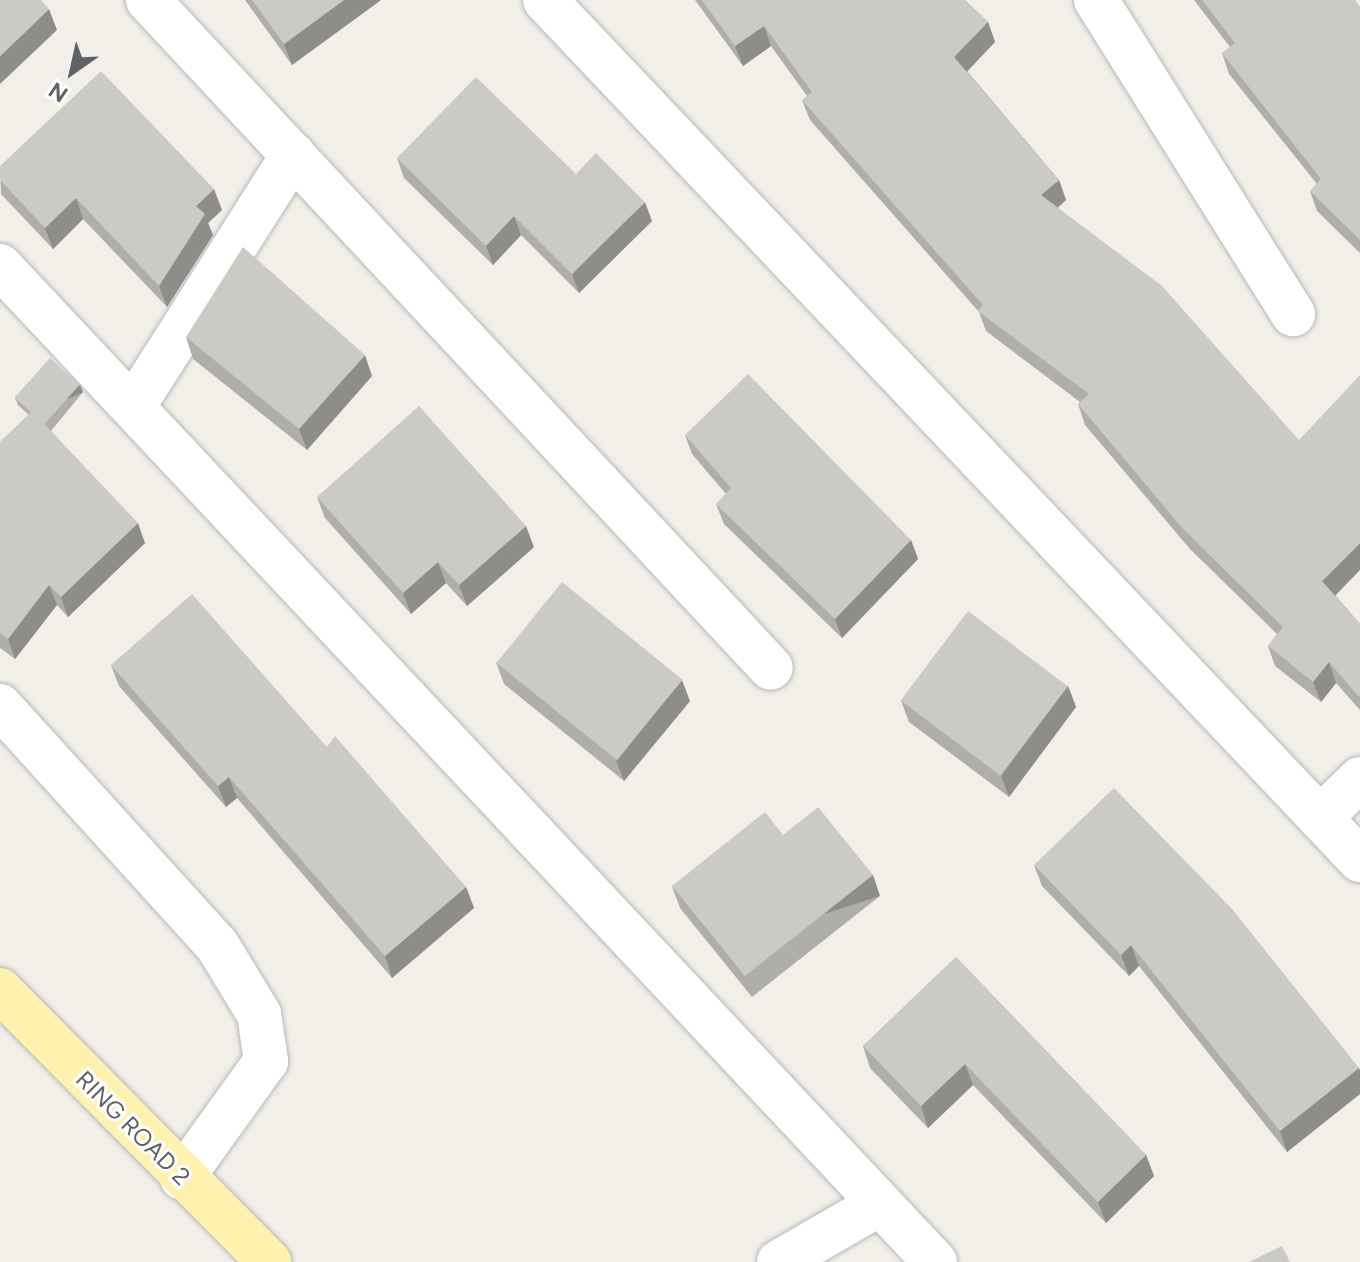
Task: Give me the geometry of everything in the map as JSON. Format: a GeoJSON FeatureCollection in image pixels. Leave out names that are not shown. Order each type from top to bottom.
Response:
{"type":"FeatureCollection","features":[{"type":"Feature","properties":{"kind":"main road","name":"RING ROAD 2"},"geometry":{"type":"LineString","coordinates":[[0,990],[182,1178],[269,1262]]}},
{"type":"Feature","properties":{"kind":"street"},"geometry":{"type":"LineString","coordinates":[[148,0],[771,668]]}},
{"type":"Feature","properties":{"kind":"street"},"geometry":{"type":"LineString","coordinates":[[545,0],[1360,860]]}},
{"type":"Feature","properties":{"kind":"street"},"geometry":{"type":"LineString","coordinates":[[1096,0],[1293,314]]}},
{"type":"Feature","properties":{"kind":"street"},"geometry":{"type":"LineString","coordinates":[[133,407],[293,155]]}},
{"type":"Feature","properties":{"kind":"street"},"geometry":{"type":"LineString","coordinates":[[0,266],[842,1157],[876,1206],[935,1262]]}},
{"type":"Feature","properties":{"kind":"street"},"geometry":{"type":"LineString","coordinates":[[0,706],[217,945],[259,1014],[266,1061],[182,1178]]}},
{"type":"Feature","properties":{"kind":"street"},"geometry":{"type":"LineString","coordinates":[[1320,818],[1360,779]]}},
{"type":"Feature","properties":{"kind":"street"},"geometry":{"type":"LineString","coordinates":[[779,1262],[876,1206]]}},
{"type":"Feature","properties":{"kind":"building"},"geometry":{"type":"Polygon","coordinates":[[[0,0],[41,0],[49,9],[0,56],[0,0]]]}},
{"type":"Feature","properties":{"kind":"building"},"geometry":{"type":"Polygon","coordinates":[[[252,0],[344,0],[284,44],[252,0]]]}},
{"type":"Feature","properties":{"kind":"building"},"geometry":{"type":"Polygon","coordinates":[[[702,0],[965,0],[988,22],[954,57],[1059,180],[1041,195],[1162,286],[1299,440],[1360,375],[1360,543],[1322,581],[1360,624],[1360,695],[1329,662],[1313,682],[1268,646],[1283,627],[1183,529],[1078,404],[1089,394],[978,311],[983,305],[802,100],[812,92],[764,26],[735,46],[702,0]]]}},
{"type":"Feature","properties":{"kind":"building"},"geometry":{"type":"Polygon","coordinates":[[[1202,0],[1355,0],[1360,7],[1360,240],[1310,191],[1321,179],[1222,53],[1235,43],[1202,0]]]}},
{"type":"Feature","properties":{"kind":"building"},"geometry":{"type":"Polygon","coordinates":[[[101,71],[214,189],[196,206],[205,214],[159,286],[76,198],[45,228],[0,180],[0,166],[101,71]]]}},
{"type":"Feature","properties":{"kind":"building"},"geometry":{"type":"Polygon","coordinates":[[[476,77],[576,174],[596,153],[645,202],[572,274],[514,216],[486,246],[397,158],[476,77]]]}},
{"type":"Feature","properties":{"kind":"building"},"geometry":{"type":"Polygon","coordinates":[[[243,247],[365,355],[299,429],[186,337],[243,247]]]}},
{"type":"Feature","properties":{"kind":"building"},"geometry":{"type":"Polygon","coordinates":[[[50,358],[80,385],[44,424],[15,397],[50,358]]]}},
{"type":"Feature","properties":{"kind":"building"},"geometry":{"type":"Polygon","coordinates":[[[748,374],[911,540],[835,619],[716,504],[731,488],[685,435],[748,374]]]}},
{"type":"Feature","properties":{"kind":"building"},"geometry":{"type":"Polygon","coordinates":[[[419,406],[526,526],[459,585],[438,562],[403,593],[317,497],[419,406]]]}},
{"type":"Feature","properties":{"kind":"building"},"geometry":{"type":"Polygon","coordinates":[[[32,411],[138,523],[61,597],[49,585],[8,639],[0,633],[0,442],[32,411]]]}},
{"type":"Feature","properties":{"kind":"building"},"geometry":{"type":"Polygon","coordinates":[[[562,582],[682,680],[617,760],[497,663],[562,582]]]}},
{"type":"Feature","properties":{"kind":"building"},"geometry":{"type":"Polygon","coordinates":[[[192,594],[327,747],[335,736],[466,887],[385,956],[229,777],[218,786],[111,665],[192,594]]]}},
{"type":"Feature","properties":{"kind":"building"},"geometry":{"type":"Polygon","coordinates":[[[968,611],[1068,686],[1000,776],[901,700],[968,611]]]}},
{"type":"Feature","properties":{"kind":"building"},"geometry":{"type":"Polygon","coordinates":[[[1114,788],[1233,910],[1359,1068],[1280,1131],[1131,945],[1121,955],[1034,865],[1114,788]]]}},
{"type":"Feature","properties":{"kind":"building"},"geometry":{"type":"Polygon","coordinates":[[[818,807],[873,875],[745,976],[672,886],[765,812],[783,835],[818,807]]]}},
{"type":"Feature","properties":{"kind":"building"},"geometry":{"type":"Polygon","coordinates":[[[956,957],[1146,1155],[1098,1202],[965,1064],[921,1106],[863,1046],[956,957]]]}},
{"type":"Feature","properties":{"kind":"building"},"geometry":{"type":"Polygon","coordinates":[[[1282,1246],[1290,1262],[1249,1262],[1282,1246]]]}}]}
